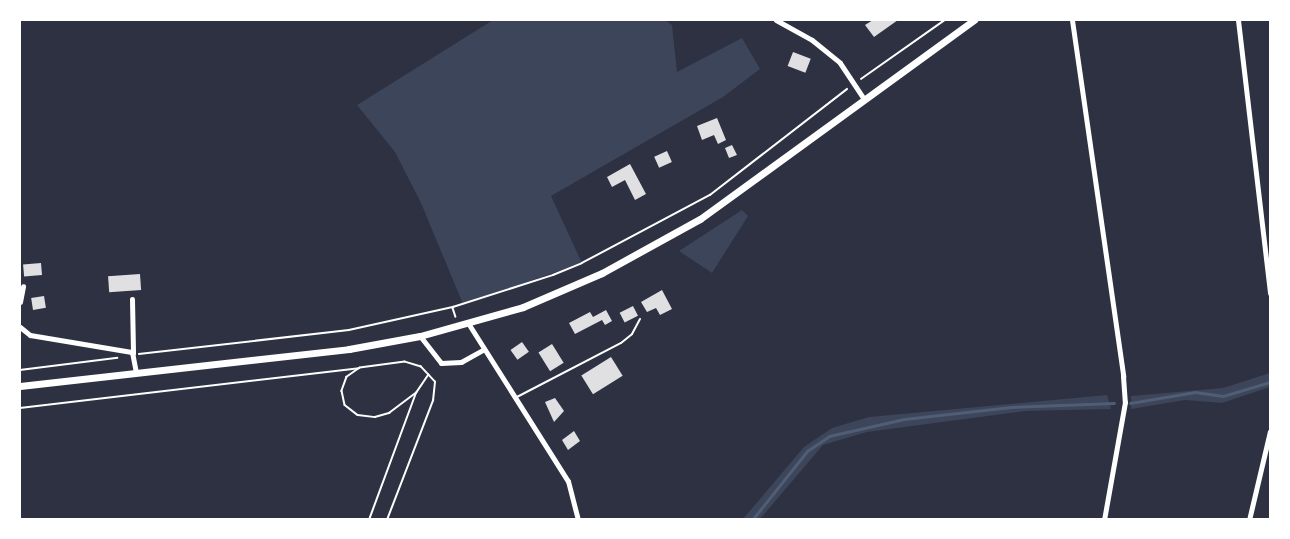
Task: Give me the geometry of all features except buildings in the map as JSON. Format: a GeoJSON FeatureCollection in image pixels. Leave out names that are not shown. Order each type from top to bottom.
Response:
{"type":"FeatureCollection","features":[{"type":"Feature","properties":{"kind":"main road"},"geometry":{"type":"LineString","coordinates":[[20,386],[286,357],[420,336],[523,307],[658,244],[700,219],[974,20]]}},
{"type":"Feature","properties":{"kind":"street"},"geometry":{"type":"LineString","coordinates":[[776,20],[812,40],[840,63],[864,99]]}},
{"type":"Feature","properties":{"kind":"street"},"geometry":{"type":"LineString","coordinates":[[1072,20],[1124,384],[1125,402],[1104,519]]}},
{"type":"Feature","properties":{"kind":"street"},"geometry":{"type":"LineString","coordinates":[[1238,20],[1270,293]]}},
{"type":"Feature","properties":{"kind":"street"},"geometry":{"type":"LineString","coordinates":[[20,303],[23,286]]}},
{"type":"Feature","properties":{"kind":"street"},"geometry":{"type":"LineString","coordinates":[[132,299],[133,355],[136,373]]}},
{"type":"Feature","properties":{"kind":"street"},"geometry":{"type":"LineString","coordinates":[[468,323],[568,481],[579,519]]}},
{"type":"Feature","properties":{"kind":"street"},"geometry":{"type":"LineString","coordinates":[[20,327],[30,335],[123,349],[133,355]]}},
{"type":"Feature","properties":{"kind":"street"},"geometry":{"type":"LineString","coordinates":[[420,336],[441,363],[461,362],[483,350]]}},
{"type":"Feature","properties":{"kind":"street"},"geometry":{"type":"LineString","coordinates":[[1249,519],[1270,431]]}},
{"type":"Feature","properties":{"kind":"lane"},"geometry":{"type":"LineString","coordinates":[[515,398],[621,343],[632,334],[640,319]]}},
{"type":"Feature","properties":{"kind":"path"},"geometry":{"type":"LineString","coordinates":[[20,370],[350,330],[453,307],[582,264],[710,195],[855,83],[945,20]]}},
{"type":"Feature","properties":{"kind":"path"},"geometry":{"type":"LineString","coordinates":[[648,228],[652,236]]}},
{"type":"Feature","properties":{"kind":"path"},"geometry":{"type":"LineString","coordinates":[[453,307],[458,326]]}},
{"type":"Feature","properties":{"kind":"path"},"geometry":{"type":"LineString","coordinates":[[20,408],[405,362],[421,367],[435,382],[433,401],[387,519]]}},
{"type":"Feature","properties":{"kind":"path"},"geometry":{"type":"LineString","coordinates":[[360,368],[347,377],[342,391],[345,405],[358,415],[389,413],[416,393]]}},
{"type":"Feature","properties":{"kind":"path"},"geometry":{"type":"LineString","coordinates":[[369,519],[416,393],[428,374]]}},
{"type":"Feature","properties":{"kind":"shaded area"},"geometry":{"type":"Polygon","coordinates":[[[493,20],[665,20],[672,25],[677,72],[742,38],[760,69],[723,97],[551,196],[582,263],[463,304],[421,203],[395,152],[357,105],[493,20]]]}},
{"type":"Feature","properties":{"kind":"shaded area"},"geometry":{"type":"Polygon","coordinates":[[[742,210],[748,216],[712,273],[679,251],[742,210]]]}},
{"type":"Feature","properties":{"kind":"shaded area"},"geometry":{"type":"Polygon","coordinates":[[[1270,373],[1270,387],[1222,403],[1185,400],[1131,409],[1131,396],[1223,388],[1270,373]]]}},
{"type":"Feature","properties":{"kind":"shaded area"},"geometry":{"type":"Polygon","coordinates":[[[1107,395],[1111,409],[1025,411],[867,432],[823,445],[760,519],[743,519],[804,447],[832,428],[869,417],[1107,395]]]}},
{"type":"Feature","properties":{"kind":"waterway"},"geometry":{"type":"LineString","coordinates":[[1130,403],[1195,392],[1223,396],[1270,382]]}},
{"type":"Feature","properties":{"kind":"waterway"},"geometry":{"type":"LineString","coordinates":[[752,520],[807,451],[829,436],[904,419],[1011,407],[1114,403]]}}]}
